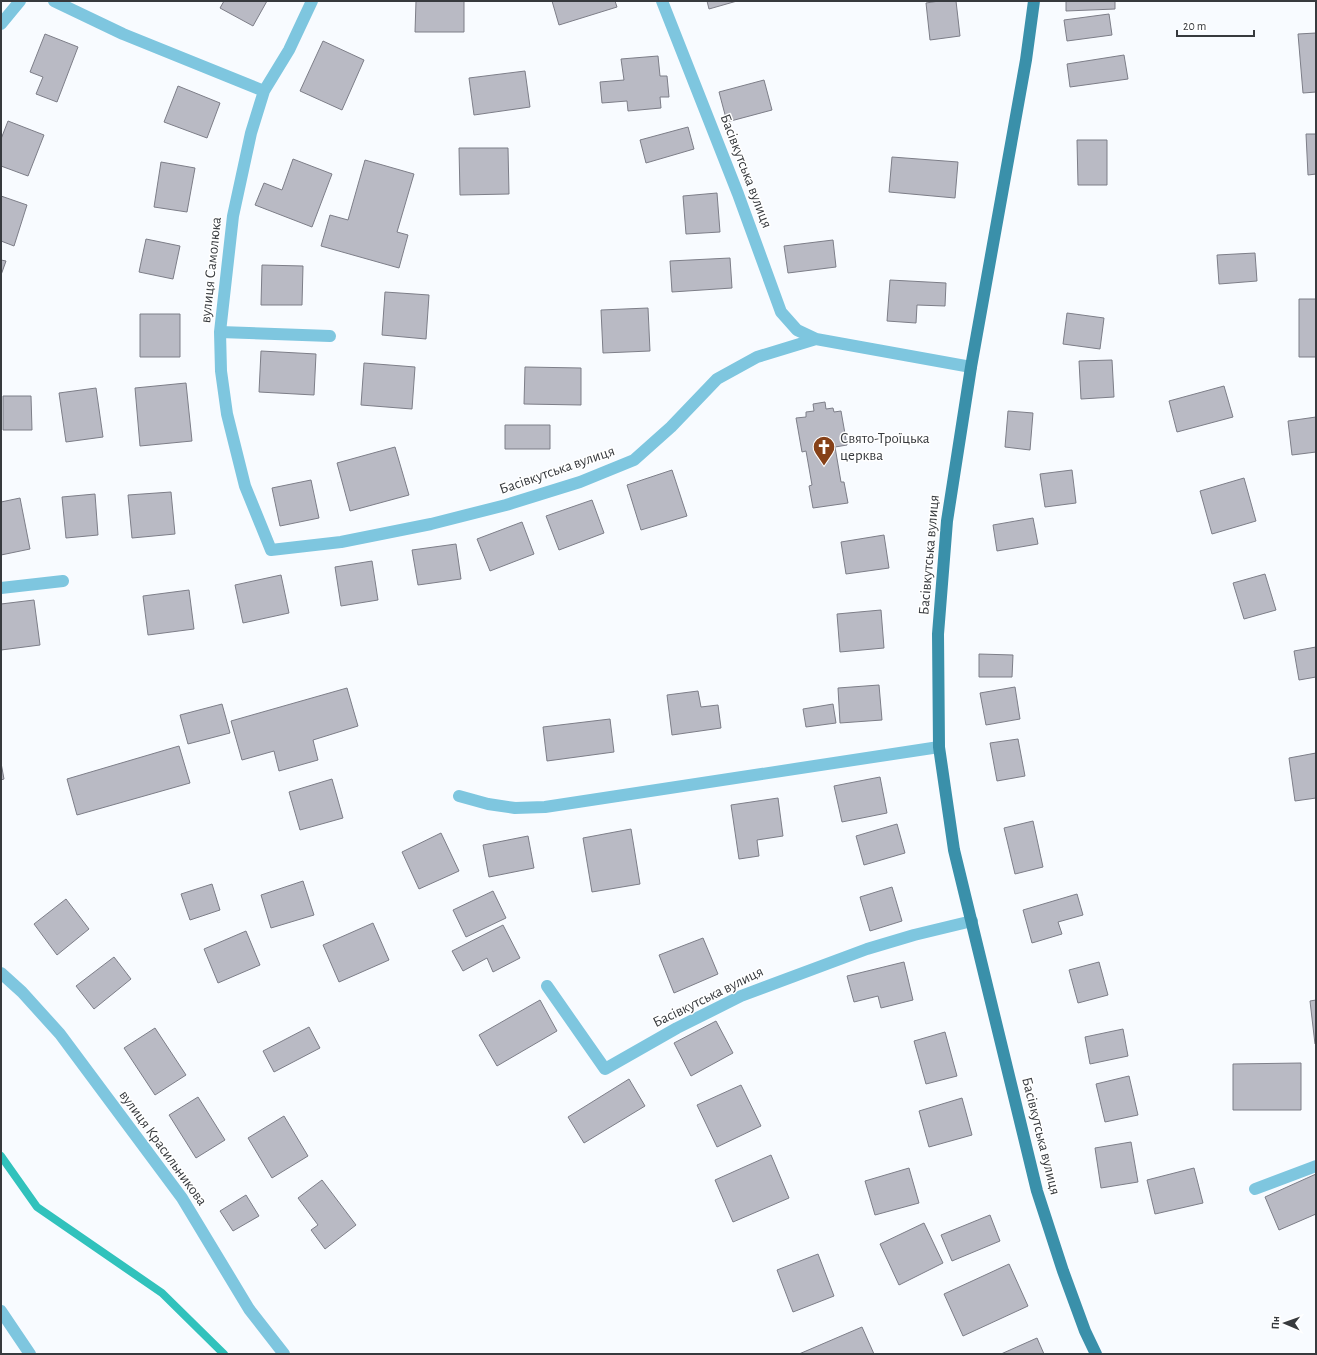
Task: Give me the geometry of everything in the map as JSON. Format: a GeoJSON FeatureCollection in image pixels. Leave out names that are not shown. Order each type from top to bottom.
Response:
{"type":"FeatureCollection","features":[{"type":"Feature","properties":{"kind":"main road","name":"Басівкутська вулиця"},"geometry":{"type":"LineString","coordinates":[[1034,1],[1025,68],[971,367],[946,521],[938,634],[939,747],[954,850],[1037,1191],[1085,1331],[1096,1354]]}},
{"type":"Feature","properties":{"kind":"street"},"geometry":{"type":"LineString","coordinates":[[1,24],[20,1]]}},
{"type":"Feature","properties":{"kind":"street"},"geometry":{"type":"LineString","coordinates":[[54,1],[123,34],[264,91]]}},
{"type":"Feature","properties":{"kind":"street","name":"вулиця Самолюка"},"geometry":{"type":"LineString","coordinates":[[271,550],[245,486],[227,414],[221,371],[220,332],[233,216],[251,133],[264,91],[289,50],[312,1]]}},
{"type":"Feature","properties":{"kind":"street","name":"Басівкутська вулиця"},"geometry":{"type":"LineString","coordinates":[[662,1],[738,194],[781,312],[796,330],[816,339],[971,367]]}},
{"type":"Feature","properties":{"kind":"street"},"geometry":{"type":"LineString","coordinates":[[220,332],[330,336]]}},
{"type":"Feature","properties":{"kind":"street","name":"Басівкутська вулиця"},"geometry":{"type":"LineString","coordinates":[[271,550],[341,542],[431,524],[506,505],[580,482],[634,460],[671,427],[717,379],[756,357],[816,339]]}},
{"type":"Feature","properties":{"kind":"street"},"geometry":{"type":"LineString","coordinates":[[1,588],[63,581]]}},
{"type":"Feature","properties":{"kind":"street"},"geometry":{"type":"LineString","coordinates":[[459,796],[495,805],[515,808],[545,807],[939,747]]}},
{"type":"Feature","properties":{"kind":"street","name":"Басівкутська вулиця"},"geometry":{"type":"LineString","coordinates":[[547,986],[606,1069],[677,1028],[741,996],[867,949],[914,935],[972,921]]}},
{"type":"Feature","properties":{"kind":"street","name":"вулиця Красильникова"},"geometry":{"type":"LineString","coordinates":[[1,974],[22,992],[60,1034],[182,1198],[249,1309],[284,1354]]}},
{"type":"Feature","properties":{"kind":"street"},"geometry":{"type":"LineString","coordinates":[[1255,1189],[1316,1166]]}},
{"type":"Feature","properties":{"kind":"street"},"geometry":{"type":"LineString","coordinates":[[1,1311],[30,1354]]}},
{"type":"Feature","properties":{"kind":"building"},"geometry":{"type":"Polygon","coordinates":[[[224,1],[267,1],[253,26],[220,8],[224,1]]]}},
{"type":"Feature","properties":{"kind":"building"},"geometry":{"type":"Polygon","coordinates":[[[416,1],[464,1],[464,32],[415,32],[416,1]]]}},
{"type":"Feature","properties":{"kind":"building"},"geometry":{"type":"Polygon","coordinates":[[[552,1],[615,1],[617,7],[559,25],[552,1]]]}},
{"type":"Feature","properties":{"kind":"building"},"geometry":{"type":"Polygon","coordinates":[[[707,1],[737,1],[709,9],[707,1]]]}},
{"type":"Feature","properties":{"kind":"building"},"geometry":{"type":"Polygon","coordinates":[[[956,1],[960,36],[930,40],[926,3],[956,1]]]}},
{"type":"Feature","properties":{"kind":"building"},"geometry":{"type":"Polygon","coordinates":[[[1066,1],[1115,1],[1115,9],[1066,11],[1066,1]]]}},
{"type":"Feature","properties":{"kind":"building"},"geometry":{"type":"Polygon","coordinates":[[[1109,14],[1112,35],[1067,41],[1064,20],[1109,14]]]}},
{"type":"Feature","properties":{"kind":"building"},"geometry":{"type":"Polygon","coordinates":[[[1316,33],[1316,92],[1303,93],[1298,34],[1316,33]]]}},
{"type":"Feature","properties":{"kind":"building"},"geometry":{"type":"Polygon","coordinates":[[[45,34],[78,47],[57,102],[36,94],[43,77],[30,72],[45,34]]]}},
{"type":"Feature","properties":{"kind":"building"},"geometry":{"type":"Polygon","coordinates":[[[323,41],[364,60],[342,110],[300,91],[323,41]]]}},
{"type":"Feature","properties":{"kind":"building"},"geometry":{"type":"Polygon","coordinates":[[[1124,55],[1128,79],[1070,87],[1067,64],[1124,55]]]}},
{"type":"Feature","properties":{"kind":"building"},"geometry":{"type":"Polygon","coordinates":[[[658,56],[660,76],[667,76],[669,97],[660,97],[661,108],[628,111],[627,101],[602,103],[600,82],[624,80],[621,59],[658,56]]]}},
{"type":"Feature","properties":{"kind":"building"},"geometry":{"type":"Polygon","coordinates":[[[525,71],[530,107],[474,115],[469,78],[525,71]]]}},
{"type":"Feature","properties":{"kind":"building"},"geometry":{"type":"Polygon","coordinates":[[[764,80],[772,110],[727,122],[719,92],[764,80]]]}},
{"type":"Feature","properties":{"kind":"building"},"geometry":{"type":"Polygon","coordinates":[[[178,86],[220,103],[207,138],[164,122],[178,86]]]}},
{"type":"Feature","properties":{"kind":"building"},"geometry":{"type":"Polygon","coordinates":[[[8,121],[44,135],[28,176],[1,166],[1,139],[8,121]]]}},
{"type":"Feature","properties":{"kind":"building"},"geometry":{"type":"Polygon","coordinates":[[[688,127],[694,149],[646,163],[640,140],[688,127]]]}},
{"type":"Feature","properties":{"kind":"building"},"geometry":{"type":"Polygon","coordinates":[[[1306,134],[1316,134],[1316,174],[1308,175],[1306,134]]]}},
{"type":"Feature","properties":{"kind":"building"},"geometry":{"type":"Polygon","coordinates":[[[1077,140],[1107,140],[1107,185],[1078,185],[1077,140]]]}},
{"type":"Feature","properties":{"kind":"building"},"geometry":{"type":"Polygon","coordinates":[[[459,148],[508,148],[509,194],[460,195],[459,148]]]}},
{"type":"Feature","properties":{"kind":"building"},"geometry":{"type":"Polygon","coordinates":[[[892,157],[958,162],[955,198],[889,192],[892,157]]]}},
{"type":"Feature","properties":{"kind":"building"},"geometry":{"type":"Polygon","coordinates":[[[293,159],[332,174],[312,227],[255,205],[264,183],[282,190],[293,159]]]}},
{"type":"Feature","properties":{"kind":"building"},"geometry":{"type":"Polygon","coordinates":[[[365,160],[414,174],[397,232],[408,235],[399,268],[321,246],[330,215],[348,220],[365,160]]]}},
{"type":"Feature","properties":{"kind":"building"},"geometry":{"type":"Polygon","coordinates":[[[161,162],[195,168],[187,212],[154,207],[161,162]]]}},
{"type":"Feature","properties":{"kind":"building"},"geometry":{"type":"Polygon","coordinates":[[[717,193],[720,232],[686,234],[683,196],[717,193]]]}},
{"type":"Feature","properties":{"kind":"building"},"geometry":{"type":"Polygon","coordinates":[[[1,196],[27,205],[14,246],[1,241],[1,196]]]}},
{"type":"Feature","properties":{"kind":"building"},"geometry":{"type":"Polygon","coordinates":[[[146,239],[180,246],[173,279],[139,272],[146,239]]]}},
{"type":"Feature","properties":{"kind":"building"},"geometry":{"type":"Polygon","coordinates":[[[833,240],[836,267],[788,273],[784,246],[833,240]]]}},
{"type":"Feature","properties":{"kind":"building"},"geometry":{"type":"Polygon","coordinates":[[[1255,253],[1257,281],[1219,284],[1217,255],[1255,253]]]}},
{"type":"Feature","properties":{"kind":"building"},"geometry":{"type":"Polygon","coordinates":[[[730,258],[732,288],[672,292],[670,261],[730,258]]]}},
{"type":"Feature","properties":{"kind":"building"},"geometry":{"type":"Polygon","coordinates":[[[1,260],[6,261],[1,275],[1,260]]]}},
{"type":"Feature","properties":{"kind":"building"},"geometry":{"type":"Polygon","coordinates":[[[262,265],[303,266],[302,305],[261,305],[262,265]]]}},
{"type":"Feature","properties":{"kind":"building"},"geometry":{"type":"Polygon","coordinates":[[[890,280],[946,283],[945,306],[917,305],[916,323],[887,321],[890,280]]]}},
{"type":"Feature","properties":{"kind":"building"},"geometry":{"type":"Polygon","coordinates":[[[385,292],[429,295],[426,339],[382,335],[385,292]]]}},
{"type":"Feature","properties":{"kind":"building"},"geometry":{"type":"Polygon","coordinates":[[[1299,299],[1316,299],[1316,357],[1299,357],[1299,299]]]}},
{"type":"Feature","properties":{"kind":"building"},"geometry":{"type":"Polygon","coordinates":[[[648,308],[650,351],[603,353],[601,310],[648,308]]]}},
{"type":"Feature","properties":{"kind":"building"},"geometry":{"type":"Polygon","coordinates":[[[1067,313],[1104,318],[1100,349],[1063,344],[1067,313]]]}},
{"type":"Feature","properties":{"kind":"building"},"geometry":{"type":"Polygon","coordinates":[[[140,314],[180,314],[180,357],[140,357],[140,314]]]}},
{"type":"Feature","properties":{"kind":"building"},"geometry":{"type":"Polygon","coordinates":[[[261,351],[316,354],[314,395],[259,392],[261,351]]]}},
{"type":"Feature","properties":{"kind":"building"},"geometry":{"type":"Polygon","coordinates":[[[1112,360],[1114,397],[1081,399],[1079,361],[1112,360]]]}},
{"type":"Feature","properties":{"kind":"building"},"geometry":{"type":"Polygon","coordinates":[[[364,363],[415,367],[412,409],[361,405],[364,363]]]}},
{"type":"Feature","properties":{"kind":"building"},"geometry":{"type":"Polygon","coordinates":[[[525,367],[581,368],[581,405],[524,404],[525,367]]]}},
{"type":"Feature","properties":{"kind":"building"},"geometry":{"type":"Polygon","coordinates":[[[186,383],[192,441],[140,446],[135,388],[186,383]]]}},
{"type":"Feature","properties":{"kind":"building"},"geometry":{"type":"Polygon","coordinates":[[[1224,386],[1233,417],[1177,432],[1169,401],[1224,386]]]}},
{"type":"Feature","properties":{"kind":"building"},"geometry":{"type":"Polygon","coordinates":[[[96,388],[103,437],[66,442],[59,393],[96,388]]]}},
{"type":"Feature","properties":{"kind":"building"},"geometry":{"type":"Polygon","coordinates":[[[3,396],[31,396],[32,430],[3,430],[3,396]]]}},
{"type":"Feature","properties":{"kind":"building","name":"Свято-Троїцька церква"},"geometry":{"type":"Polygon","coordinates":[[[825,402],[826,409],[833,408],[834,412],[841,411],[847,445],[835,447],[841,482],[844,482],[848,503],[813,508],[809,486],[812,485],[806,451],[802,452],[796,418],[806,417],[806,412],[814,411],[813,404],[825,402]]]}},
{"type":"Feature","properties":{"kind":"building"},"geometry":{"type":"Polygon","coordinates":[[[1008,411],[1033,413],[1030,450],[1005,447],[1008,411]]]}},
{"type":"Feature","properties":{"kind":"building"},"geometry":{"type":"Polygon","coordinates":[[[1316,417],[1316,452],[1292,455],[1288,421],[1316,417]]]}},
{"type":"Feature","properties":{"kind":"building"},"geometry":{"type":"Polygon","coordinates":[[[505,425],[550,425],[550,449],[505,449],[505,425]]]}},
{"type":"Feature","properties":{"kind":"building"},"geometry":{"type":"Polygon","coordinates":[[[395,447],[409,495],[350,511],[337,463],[395,447]]]}},
{"type":"Feature","properties":{"kind":"building"},"geometry":{"type":"Polygon","coordinates":[[[672,470],[687,516],[641,530],[627,485],[672,470]]]}},
{"type":"Feature","properties":{"kind":"building"},"geometry":{"type":"Polygon","coordinates":[[[1072,470],[1076,503],[1045,507],[1040,474],[1072,470]]]}},
{"type":"Feature","properties":{"kind":"building"},"geometry":{"type":"Polygon","coordinates":[[[1244,478],[1256,521],[1212,534],[1200,491],[1244,478]]]}},
{"type":"Feature","properties":{"kind":"building"},"geometry":{"type":"Polygon","coordinates":[[[311,480],[319,518],[280,526],[272,488],[311,480]]]}},
{"type":"Feature","properties":{"kind":"building"},"geometry":{"type":"Polygon","coordinates":[[[171,492],[175,534],[132,538],[128,495],[171,492]]]}},
{"type":"Feature","properties":{"kind":"building"},"geometry":{"type":"Polygon","coordinates":[[[95,494],[98,535],[66,538],[62,497],[95,494]]]}},
{"type":"Feature","properties":{"kind":"building"},"geometry":{"type":"Polygon","coordinates":[[[20,498],[30,549],[1,555],[1,502],[20,498]]]}},
{"type":"Feature","properties":{"kind":"building"},"geometry":{"type":"Polygon","coordinates":[[[592,500],[604,533],[559,550],[546,516],[592,500]]]}},
{"type":"Feature","properties":{"kind":"building"},"geometry":{"type":"Polygon","coordinates":[[[1033,518],[1038,544],[997,551],[993,525],[1033,518]]]}},
{"type":"Feature","properties":{"kind":"building"},"geometry":{"type":"Polygon","coordinates":[[[522,522],[534,554],[490,571],[477,539],[522,522]]]}},
{"type":"Feature","properties":{"kind":"building"},"geometry":{"type":"Polygon","coordinates":[[[884,535],[889,568],[846,574],[841,542],[884,535]]]}},
{"type":"Feature","properties":{"kind":"building"},"geometry":{"type":"Polygon","coordinates":[[[456,544],[461,579],[418,585],[412,550],[456,544]]]}},
{"type":"Feature","properties":{"kind":"building"},"geometry":{"type":"Polygon","coordinates":[[[372,561],[378,600],[341,606],[335,567],[372,561]]]}},
{"type":"Feature","properties":{"kind":"building"},"geometry":{"type":"Polygon","coordinates":[[[1265,574],[1276,610],[1244,619],[1233,583],[1265,574]]]}},
{"type":"Feature","properties":{"kind":"building"},"geometry":{"type":"Polygon","coordinates":[[[281,575],[289,613],[243,623],[235,585],[281,575]]]}},
{"type":"Feature","properties":{"kind":"building"},"geometry":{"type":"Polygon","coordinates":[[[189,590],[194,629],[148,635],[143,596],[189,590]]]}},
{"type":"Feature","properties":{"kind":"building"},"geometry":{"type":"Polygon","coordinates":[[[34,600],[40,645],[1,650],[1,604],[34,600]]]}},
{"type":"Feature","properties":{"kind":"building"},"geometry":{"type":"Polygon","coordinates":[[[881,610],[884,648],[840,652],[837,614],[881,610]]]}},
{"type":"Feature","properties":{"kind":"building"},"geometry":{"type":"Polygon","coordinates":[[[1316,647],[1316,677],[1299,680],[1294,651],[1316,647]]]}},
{"type":"Feature","properties":{"kind":"building"},"geometry":{"type":"Polygon","coordinates":[[[979,654],[1013,655],[1012,677],[979,677],[979,654]]]}},
{"type":"Feature","properties":{"kind":"building"},"geometry":{"type":"Polygon","coordinates":[[[879,685],[882,720],[840,723],[838,688],[879,685]]]}},
{"type":"Feature","properties":{"kind":"building"},"geometry":{"type":"Polygon","coordinates":[[[1015,687],[1020,719],[986,725],[980,693],[1015,687]]]}},
{"type":"Feature","properties":{"kind":"building"},"geometry":{"type":"Polygon","coordinates":[[[347,688],[358,726],[313,740],[318,760],[279,771],[274,751],[242,760],[231,721],[347,688]]]}},
{"type":"Feature","properties":{"kind":"building"},"geometry":{"type":"Polygon","coordinates":[[[698,691],[701,707],[718,705],[721,728],[672,735],[667,695],[698,691]]]}},
{"type":"Feature","properties":{"kind":"building"},"geometry":{"type":"Polygon","coordinates":[[[222,704],[230,733],[188,744],[180,715],[222,704]]]}},
{"type":"Feature","properties":{"kind":"building"},"geometry":{"type":"Polygon","coordinates":[[[833,704],[836,723],[806,727],[803,709],[833,704]]]}},
{"type":"Feature","properties":{"kind":"building"},"geometry":{"type":"Polygon","coordinates":[[[610,719],[614,752],[547,761],[543,727],[610,719]]]}},
{"type":"Feature","properties":{"kind":"building"},"geometry":{"type":"Polygon","coordinates":[[[1018,739],[1025,776],[997,781],[990,743],[1018,739]]]}},
{"type":"Feature","properties":{"kind":"building"},"geometry":{"type":"Polygon","coordinates":[[[179,746],[190,783],[77,815],[67,779],[179,746]]]}},
{"type":"Feature","properties":{"kind":"building"},"geometry":{"type":"Polygon","coordinates":[[[1316,753],[1316,798],[1295,801],[1289,758],[1316,753]]]}},
{"type":"Feature","properties":{"kind":"building"},"geometry":{"type":"Polygon","coordinates":[[[1,763],[4,779],[1,780],[1,763]]]}},
{"type":"Feature","properties":{"kind":"building"},"geometry":{"type":"Polygon","coordinates":[[[880,777],[887,813],[842,822],[834,786],[880,777]]]}},
{"type":"Feature","properties":{"kind":"building"},"geometry":{"type":"Polygon","coordinates":[[[332,779],[343,818],[300,830],[289,792],[332,779]]]}},
{"type":"Feature","properties":{"kind":"building"},"geometry":{"type":"Polygon","coordinates":[[[778,798],[783,836],[757,840],[759,856],[739,859],[731,805],[778,798]]]}},
{"type":"Feature","properties":{"kind":"building"},"geometry":{"type":"Polygon","coordinates":[[[1033,821],[1043,867],[1015,874],[1004,828],[1033,821]]]}},
{"type":"Feature","properties":{"kind":"building"},"geometry":{"type":"Polygon","coordinates":[[[897,824],[905,853],[864,865],[856,836],[897,824]]]}},
{"type":"Feature","properties":{"kind":"building"},"geometry":{"type":"Polygon","coordinates":[[[631,829],[640,884],[592,892],[583,838],[631,829]]]}},
{"type":"Feature","properties":{"kind":"building"},"geometry":{"type":"Polygon","coordinates":[[[441,833],[459,871],[419,889],[402,852],[441,833]]]}},
{"type":"Feature","properties":{"kind":"building"},"geometry":{"type":"Polygon","coordinates":[[[528,836],[534,868],[489,877],[483,845],[528,836]]]}},
{"type":"Feature","properties":{"kind":"building"},"geometry":{"type":"Polygon","coordinates":[[[303,881],[314,915],[271,928],[261,895],[303,881]]]}},
{"type":"Feature","properties":{"kind":"building"},"geometry":{"type":"Polygon","coordinates":[[[212,884],[220,910],[190,920],[181,894],[212,884]]]}},
{"type":"Feature","properties":{"kind":"building"},"geometry":{"type":"Polygon","coordinates":[[[892,887],[902,921],[870,931],[860,897],[892,887]]]}},
{"type":"Feature","properties":{"kind":"building"},"geometry":{"type":"Polygon","coordinates":[[[493,891],[506,918],[466,937],[453,910],[493,891]]]}},
{"type":"Feature","properties":{"kind":"building"},"geometry":{"type":"Polygon","coordinates":[[[1077,894],[1083,915],[1058,922],[1062,934],[1032,943],[1023,910],[1077,894]]]}},
{"type":"Feature","properties":{"kind":"building"},"geometry":{"type":"Polygon","coordinates":[[[66,899],[89,929],[57,955],[34,924],[66,899]]]}},
{"type":"Feature","properties":{"kind":"building"},"geometry":{"type":"Polygon","coordinates":[[[373,923],[389,960],[339,982],[323,945],[373,923]]]}},
{"type":"Feature","properties":{"kind":"building"},"geometry":{"type":"Polygon","coordinates":[[[503,925],[520,958],[493,972],[487,958],[463,971],[452,951],[503,925]]]}},
{"type":"Feature","properties":{"kind":"building"},"geometry":{"type":"Polygon","coordinates":[[[246,931],[260,965],[218,983],[204,949],[246,931]]]}},
{"type":"Feature","properties":{"kind":"building"},"geometry":{"type":"Polygon","coordinates":[[[703,938],[718,974],[674,993],[659,955],[703,938]]]}},
{"type":"Feature","properties":{"kind":"building"},"geometry":{"type":"Polygon","coordinates":[[[114,957],[131,979],[94,1009],[76,986],[114,957]]]}},
{"type":"Feature","properties":{"kind":"building"},"geometry":{"type":"Polygon","coordinates":[[[904,962],[913,1000],[881,1008],[878,996],[854,1002],[847,976],[904,962]]]}},
{"type":"Feature","properties":{"kind":"building"},"geometry":{"type":"Polygon","coordinates":[[[1099,962],[1108,995],[1078,1003],[1069,970],[1099,962]]]}},
{"type":"Feature","properties":{"kind":"building"},"geometry":{"type":"Polygon","coordinates":[[[540,1000],[557,1031],[497,1066],[479,1035],[540,1000]]]}},
{"type":"Feature","properties":{"kind":"building"},"geometry":{"type":"Polygon","coordinates":[[[1316,1000],[1316,1044],[1315,1044],[1310,1001],[1316,1000]]]}},
{"type":"Feature","properties":{"kind":"building"},"geometry":{"type":"Polygon","coordinates":[[[716,1021],[733,1053],[691,1076],[674,1043],[716,1021]]]}},
{"type":"Feature","properties":{"kind":"building"},"geometry":{"type":"Polygon","coordinates":[[[309,1027],[320,1048],[274,1072],[263,1051],[309,1027]]]}},
{"type":"Feature","properties":{"kind":"building"},"geometry":{"type":"Polygon","coordinates":[[[155,1028],[186,1075],[155,1095],[124,1048],[155,1028]]]}},
{"type":"Feature","properties":{"kind":"building"},"geometry":{"type":"Polygon","coordinates":[[[1123,1029],[1128,1056],[1090,1064],[1085,1037],[1123,1029]]]}},
{"type":"Feature","properties":{"kind":"building"},"geometry":{"type":"Polygon","coordinates":[[[945,1032],[957,1076],[926,1084],[914,1041],[945,1032]]]}},
{"type":"Feature","properties":{"kind":"building"},"geometry":{"type":"Polygon","coordinates":[[[1301,1063],[1301,1110],[1233,1110],[1233,1064],[1301,1063]]]}},
{"type":"Feature","properties":{"kind":"building"},"geometry":{"type":"Polygon","coordinates":[[[1129,1076],[1138,1115],[1105,1122],[1096,1084],[1129,1076]]]}},
{"type":"Feature","properties":{"kind":"building"},"geometry":{"type":"Polygon","coordinates":[[[629,1079],[645,1106],[584,1143],[568,1117],[629,1079]]]}},
{"type":"Feature","properties":{"kind":"building"},"geometry":{"type":"Polygon","coordinates":[[[741,1085],[761,1126],[717,1147],[697,1105],[741,1085]]]}},
{"type":"Feature","properties":{"kind":"building"},"geometry":{"type":"Polygon","coordinates":[[[198,1097],[225,1140],[196,1158],[169,1115],[198,1097]]]}},
{"type":"Feature","properties":{"kind":"building"},"geometry":{"type":"Polygon","coordinates":[[[962,1098],[972,1135],[929,1147],[919,1111],[962,1098]]]}},
{"type":"Feature","properties":{"kind":"building"},"geometry":{"type":"Polygon","coordinates":[[[284,1116],[308,1156],[272,1178],[248,1138],[284,1116]]]}},
{"type":"Feature","properties":{"kind":"building"},"geometry":{"type":"Polygon","coordinates":[[[1131,1142],[1138,1182],[1101,1188],[1095,1148],[1131,1142]]]}},
{"type":"Feature","properties":{"kind":"building"},"geometry":{"type":"Polygon","coordinates":[[[771,1155],[789,1198],[733,1222],[715,1180],[771,1155]]]}},
{"type":"Feature","properties":{"kind":"building"},"geometry":{"type":"Polygon","coordinates":[[[909,1168],[919,1203],[875,1215],[865,1181],[909,1168]]]}},
{"type":"Feature","properties":{"kind":"building"},"geometry":{"type":"Polygon","coordinates":[[[1194,1168],[1203,1203],[1155,1214],[1147,1180],[1194,1168]]]}},
{"type":"Feature","properties":{"kind":"building"},"geometry":{"type":"Polygon","coordinates":[[[1316,1174],[1316,1214],[1279,1230],[1265,1197],[1316,1174]]]}},
{"type":"Feature","properties":{"kind":"building"},"geometry":{"type":"Polygon","coordinates":[[[322,1180],[356,1225],[325,1249],[311,1230],[318,1225],[298,1198],[322,1180]]]}},
{"type":"Feature","properties":{"kind":"building"},"geometry":{"type":"Polygon","coordinates":[[[246,1195],[259,1216],[233,1231],[220,1211],[246,1195]]]}},
{"type":"Feature","properties":{"kind":"building"},"geometry":{"type":"Polygon","coordinates":[[[990,1215],[1000,1241],[952,1261],[941,1235],[990,1215]]]}},
{"type":"Feature","properties":{"kind":"building"},"geometry":{"type":"Polygon","coordinates":[[[924,1223],[943,1263],[899,1285],[880,1244],[924,1223]]]}},
{"type":"Feature","properties":{"kind":"building"},"geometry":{"type":"Polygon","coordinates":[[[818,1254],[834,1296],[793,1312],[777,1270],[818,1254]]]}},
{"type":"Feature","properties":{"kind":"building"},"geometry":{"type":"Polygon","coordinates":[[[1009,1264],[1028,1306],[963,1336],[944,1294],[1009,1264]]]}},
{"type":"Feature","properties":{"kind":"building"},"geometry":{"type":"Polygon","coordinates":[[[862,1327],[874,1354],[799,1354],[862,1327]]]}},
{"type":"Feature","properties":{"kind":"building"},"geometry":{"type":"Polygon","coordinates":[[[1037,1338],[1044,1354],[1001,1354],[1037,1338]]]}},
{"type":"Feature","properties":{"kind":"waterway"},"geometry":{"type":"LineString","coordinates":[[1,1156],[37,1207],[162,1293],[224,1354]]}},
{"type":"Feature","properties":{"kind":"place","name":"Свято-Троїцька церква"},"geometry":{"type":"Point","coordinates":[824,466]}}]}
